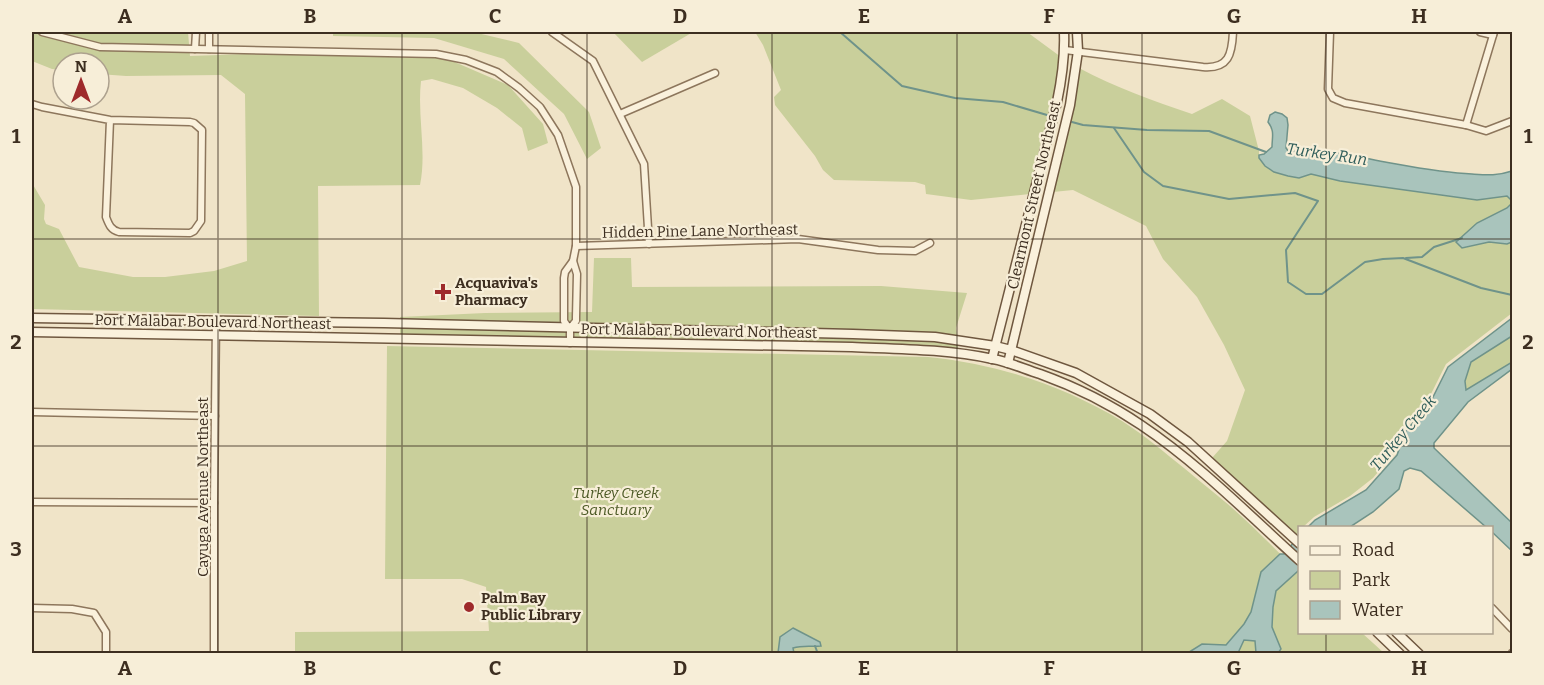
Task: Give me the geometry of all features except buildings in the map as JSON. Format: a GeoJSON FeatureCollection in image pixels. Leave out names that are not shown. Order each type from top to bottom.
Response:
{"type":"FeatureCollection","features":[{"type":"Feature","properties":{"kind":"street"},"geometry":{"type":"LineString","coordinates":[[42,32],[100,47],[436,54],[466,60],[496,72],[540,107],[558,135],[576,187],[576,246],[573,261],[565,272],[563,283],[564,321],[570,328]]}},
{"type":"Feature","properties":{"kind":"street"},"geometry":{"type":"LineString","coordinates":[[195,49],[196,32]]}},
{"type":"Feature","properties":{"kind":"street"},"geometry":{"type":"LineString","coordinates":[[209,49],[210,32]]}},
{"type":"Feature","properties":{"kind":"street"},"geometry":{"type":"LineString","coordinates":[[552,32],[593,61],[644,164],[649,244]]}},
{"type":"Feature","properties":{"kind":"street","name":"Clearmont Street Northeast"},"geometry":{"type":"LineString","coordinates":[[992,359],[1057,102],[1063,72],[1064,32]]}},
{"type":"Feature","properties":{"kind":"street","name":"Clearmont Street Northeast"},"geometry":{"type":"LineString","coordinates":[[1008,363],[1070,105],[1078,51],[1077,32]]}},
{"type":"Feature","properties":{"kind":"street"},"geometry":{"type":"LineString","coordinates":[[1065,50],[1216,67],[1223,64],[1230,53],[1233,32]]}},
{"type":"Feature","properties":{"kind":"street"},"geometry":{"type":"LineString","coordinates":[[1330,32],[1328,89],[1333,98],[1345,103],[1466,125],[1486,131],[1512,121]]}},
{"type":"Feature","properties":{"kind":"street"},"geometry":{"type":"LineString","coordinates":[[1466,125],[1493,33],[1480,32]]}},
{"type":"Feature","properties":{"kind":"street"},"geometry":{"type":"LineString","coordinates":[[620,114],[715,73]]}},
{"type":"Feature","properties":{"kind":"street"},"geometry":{"type":"LineString","coordinates":[[32,104],[110,120],[190,122],[199,126],[202,130],[201,221],[194,231],[190,233],[119,232],[111,228],[106,217],[110,120]]}},
{"type":"Feature","properties":{"kind":"street","name":"Hidden Pine Lane Northeast"},"geometry":{"type":"LineString","coordinates":[[576,246],[798,239],[878,250],[915,251],[930,243]]}},
{"type":"Feature","properties":{"kind":"street"},"geometry":{"type":"LineString","coordinates":[[570,343],[570,328],[576,321],[577,274],[573,261]]}},
{"type":"Feature","properties":{"kind":"street","name":"Port Malabar Boulevard Northeast"},"geometry":{"type":"LineString","coordinates":[[32,318],[321,322],[935,337],[995,346],[1076,373],[1150,414],[1188,442],[1298,543]]}},
{"type":"Feature","properties":{"kind":"street","name":"Cayuga Avenue Northeast"},"geometry":{"type":"LineString","coordinates":[[214,654],[216,321]]}},
{"type":"Feature","properties":{"kind":"street"},"geometry":{"type":"LineString","coordinates":[[321,322],[321,337]]}},
{"type":"Feature","properties":{"kind":"street","name":"Port Malabar Boulevard Northeast"},"geometry":{"type":"LineString","coordinates":[[32,332],[923,349],[992,359],[1070,385],[1141,424],[1215,483],[1298,560]]}},
{"type":"Feature","properties":{"kind":"street"},"geometry":{"type":"LineString","coordinates":[[1070,385],[1076,373]]}},
{"type":"Feature","properties":{"kind":"street"},"geometry":{"type":"LineString","coordinates":[[32,412],[215,416]]}},
{"type":"Feature","properties":{"kind":"street"},"geometry":{"type":"LineString","coordinates":[[1141,424],[1150,414]]}},
{"type":"Feature","properties":{"kind":"street"},"geometry":{"type":"LineString","coordinates":[[32,502],[214,503]]}},
{"type":"Feature","properties":{"kind":"street"},"geometry":{"type":"LineString","coordinates":[[32,608],[72,609],[94,613],[106,632],[106,654]]}},
{"type":"Feature","properties":{"kind":"street"},"geometry":{"type":"LineString","coordinates":[[1493,610],[1512,629]]}},
{"type":"Feature","properties":{"kind":"street"},"geometry":{"type":"LineString","coordinates":[[1378,634],[1400,654]]}},
{"type":"Feature","properties":{"kind":"street"},"geometry":{"type":"LineString","coordinates":[[1397,634],[1419,654]]}},
{"type":"Feature","properties":{"kind":"green space"},"geometry":{"type":"Polygon","coordinates":[[[32,32],[188,32],[190,56],[436,54],[508,85],[543,124],[548,143],[528,151],[522,128],[497,108],[463,88],[432,79],[421,81],[423,159],[420,185],[318,186],[319,316],[32,309],[32,183],[45,205],[46,224],[59,229],[79,267],[133,277],[165,277],[214,271],[247,261],[245,94],[221,75],[111,75],[111,51],[51,51],[51,69],[32,61],[32,32]]]}},
{"type":"Feature","properties":{"kind":"green space"},"geometry":{"type":"Polygon","coordinates":[[[333,32],[473,32],[519,43],[589,112],[601,148],[587,159],[564,114],[504,59],[434,38],[333,36],[333,32]]]}},
{"type":"Feature","properties":{"kind":"green space"},"geometry":{"type":"Polygon","coordinates":[[[613,32],[693,32],[642,62],[613,32]]]}},
{"type":"Feature","properties":{"kind":"green space"},"geometry":{"type":"Polygon","coordinates":[[[755,32],[1027,32],[1061,57],[1054,101],[1030,194],[971,200],[926,194],[925,185],[915,182],[834,180],[823,170],[815,156],[775,105],[774,97],[781,90],[763,45],[755,32]]]}},
{"type":"Feature","properties":{"kind":"green space"},"geometry":{"type":"Polygon","coordinates":[[[1079,68],[1134,93],[1192,114],[1222,99],[1250,116],[1259,158],[1274,172],[1299,178],[1311,174],[1340,181],[1477,200],[1507,196],[1512,203],[1507,208],[1477,223],[1463,248],[1489,242],[1507,244],[1512,242],[1512,313],[1446,364],[1428,400],[1403,428],[1396,451],[1373,478],[1304,526],[1298,526],[1296,535],[1212,458],[1227,441],[1245,390],[1224,345],[1197,297],[1163,259],[1146,226],[1073,190],[1053,192],[1079,68]]]}},
{"type":"Feature","properties":{"kind":"green space"},"geometry":{"type":"Polygon","coordinates":[[[594,258],[631,258],[632,287],[881,286],[967,293],[956,328],[957,336],[853,330],[400,320],[400,317],[485,313],[592,312],[594,258]]]}},
{"type":"Feature","properties":{"kind":"green space"},"geometry":{"type":"Polygon","coordinates":[[[400,328],[935,341],[958,345],[958,349],[852,343],[400,334],[400,328]]]}},
{"type":"Feature","properties":{"kind":"green space"},"geometry":{"type":"Polygon","coordinates":[[[1512,336],[1512,362],[1466,391],[1464,381],[1471,362],[1512,336]]]}},
{"type":"Feature","properties":{"kind":"green space","name":"Turkey Creek Sanctuary"},"geometry":{"type":"Polygon","coordinates":[[[387,346],[928,357],[979,365],[1028,378],[1076,397],[1122,421],[1224,501],[1298,572],[1298,634],[1363,634],[1384,653],[295,654],[295,632],[489,631],[486,587],[462,579],[385,579],[387,346]]]}},
{"type":"Feature","properties":{"kind":"water"},"geometry":{"type":"Polygon","coordinates":[[[1275,112],[1287,118],[1286,148],[1289,152],[1326,151],[1417,168],[1461,173],[1492,175],[1512,171],[1512,201],[1507,196],[1477,200],[1340,181],[1311,174],[1299,178],[1274,172],[1265,166],[1259,155],[1272,147],[1272,131],[1268,122],[1270,115],[1275,112]]]}},
{"type":"Feature","properties":{"kind":"water"},"geometry":{"type":"Polygon","coordinates":[[[1512,203],[1512,242],[1507,244],[1489,242],[1462,248],[1456,242],[1477,223],[1507,208],[1512,203]]]}},
{"type":"Feature","properties":{"kind":"water"},"geometry":{"type":"Polygon","coordinates":[[[1512,318],[1512,336],[1471,362],[1465,381],[1466,390],[1512,362],[1512,369],[1468,402],[1434,443],[1434,448],[1512,523],[1512,551],[1493,533],[1493,526],[1485,526],[1421,471],[1410,468],[1404,471],[1399,489],[1373,512],[1352,526],[1309,526],[1315,520],[1366,490],[1397,455],[1406,431],[1430,403],[1448,367],[1512,318]]]}},
{"type":"Feature","properties":{"kind":"water"},"geometry":{"type":"Polygon","coordinates":[[[1298,537],[1298,571],[1276,591],[1273,607],[1272,627],[1281,649],[1278,653],[1256,653],[1255,641],[1244,640],[1238,653],[1186,654],[1202,644],[1226,645],[1251,612],[1261,572],[1280,554],[1284,554],[1298,537]]]}},
{"type":"Feature","properties":{"kind":"water"},"geometry":{"type":"Polygon","coordinates":[[[793,628],[820,642],[821,646],[797,647],[793,648],[794,653],[778,653],[780,637],[793,628]]]}},
{"type":"Feature","properties":{"kind":"waterway","name":"Turkey Run"},"geometry":{"type":"LineString","coordinates":[[840,32],[902,86],[955,98],[1003,102],[1047,115]]}},
{"type":"Feature","properties":{"kind":"waterway","name":"Turkey Run"},"geometry":{"type":"LineString","coordinates":[[1072,122],[1083,125],[1147,130],[1209,131],[1266,152]]}},
{"type":"Feature","properties":{"kind":"waterway"},"geometry":{"type":"LineString","coordinates":[[1114,128],[1144,172],[1163,186],[1229,199],[1295,193],[1318,201],[1286,250],[1288,282],[1306,294],[1322,294],[1365,262],[1403,258],[1481,288],[1512,295]]}},
{"type":"Feature","properties":{"kind":"waterway"},"geometry":{"type":"LineString","coordinates":[[1406,258],[1422,257],[1434,247],[1462,238]]}},
{"type":"Feature","properties":{"kind":"waterway","name":"Turkey Creek"},"geometry":{"type":"LineString","coordinates":[[815,646],[818,654]]}},
{"type":"Feature","properties":{"kind":"place","name":"Acquaviva's Pharmacy"},"geometry":{"type":"Point","coordinates":[443,292]}},
{"type":"Feature","properties":{"kind":"place","name":"Palm Bay Public Library"},"geometry":{"type":"Point","coordinates":[469,607]}}]}
